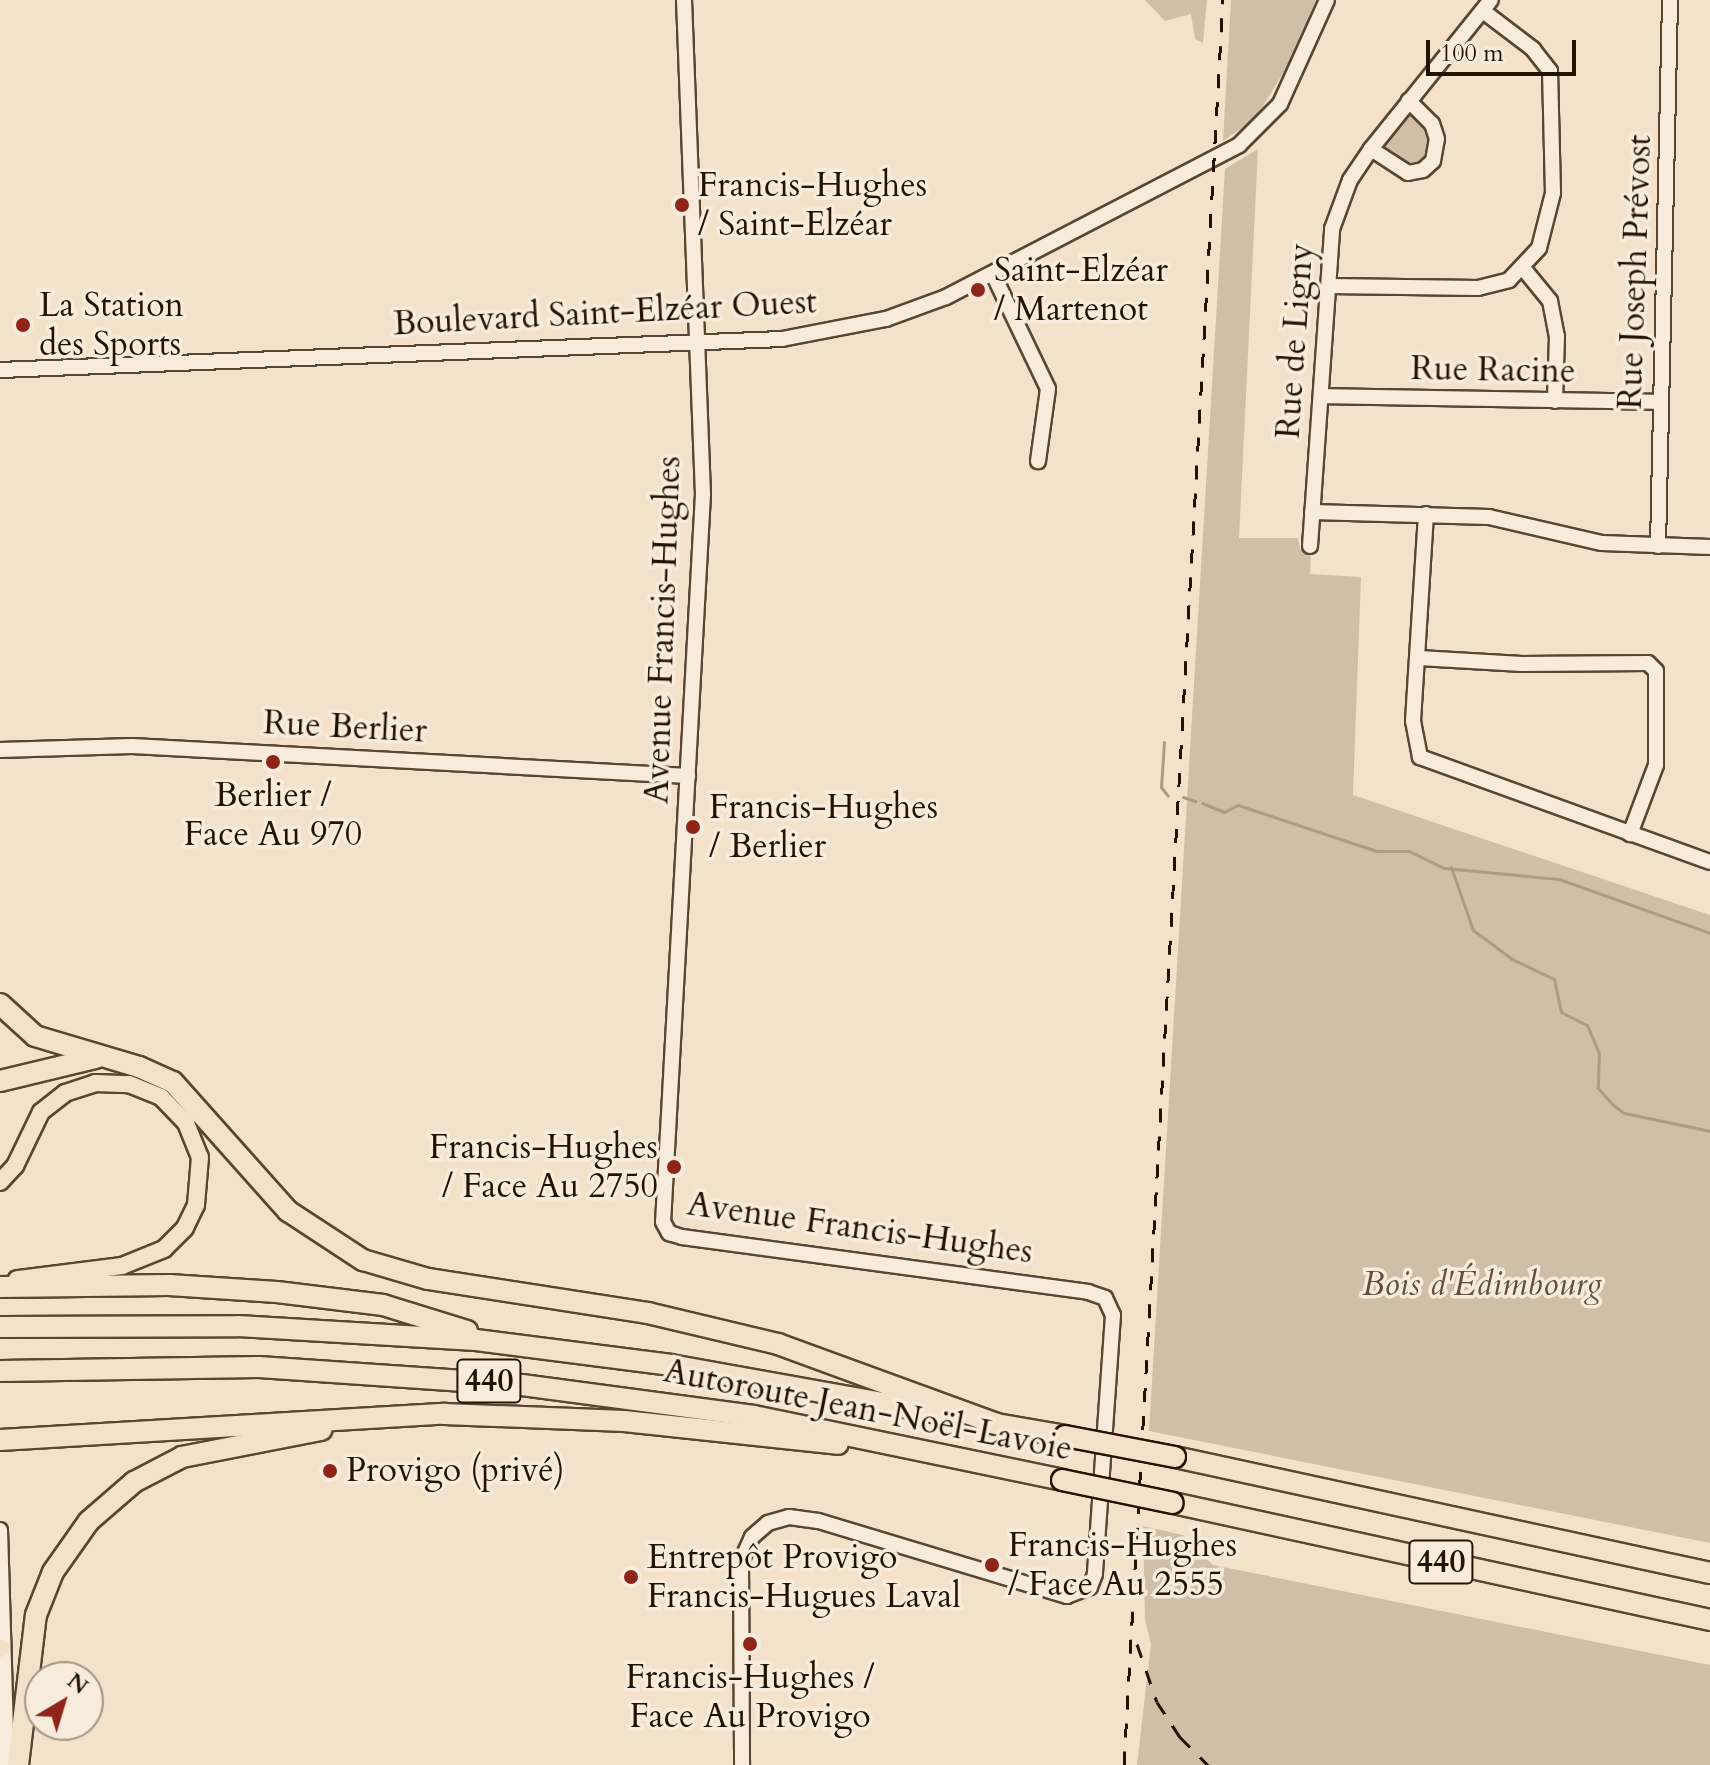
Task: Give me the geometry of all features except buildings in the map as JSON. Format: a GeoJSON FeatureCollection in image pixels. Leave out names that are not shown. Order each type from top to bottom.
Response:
{"type":"FeatureCollection","features":[{"type":"Feature","properties":{"kind":"highway"},"geometry":{"type":"LineString","coordinates":[[0,1004],[30,1034],[96,1058],[139,1067],[180,1088],[288,1211],[323,1239],[372,1264],[428,1279],[620,1308],[750,1336],[822,1356],[997,1424]]}},
{"type":"Feature","properties":{"kind":"highway"},"geometry":{"type":"LineString","coordinates":[[0,1081],[96,1058]]}},
{"type":"Feature","properties":{"kind":"highway"},"geometry":{"type":"LineString","coordinates":[[6,1284],[169,1285],[307,1295],[383,1305],[506,1344]]}},
{"type":"Feature","properties":{"kind":"highway","name":"Autoroute Jean-Noël-Lavoie"},"geometry":{"type":"LineString","coordinates":[[7,1327],[269,1327],[506,1344],[706,1371],[1175,1457],[1710,1573]]}},
{"type":"Feature","properties":{"kind":"highway","name":"Autoroute Jean-Noël-Lavoie"},"geometry":{"type":"LineString","coordinates":[[7,1370],[259,1367],[482,1381],[706,1409],[957,1457],[1710,1620]]}},
{"type":"Feature","properties":{"kind":"highway"},"geometry":{"type":"LineString","coordinates":[[18,1765],[29,1649],[41,1599],[69,1545],[111,1500],[158,1468],[208,1449],[424,1414]]}},
{"type":"Feature","properties":{"kind":"highway"},"geometry":{"type":"LineString","coordinates":[[5,1441],[424,1414],[632,1421],[957,1457]]}},
{"type":"Feature","properties":{"kind":"main road"},"geometry":{"type":"LineString","coordinates":[[0,1182],[47,1107],[73,1089],[104,1082],[137,1086],[168,1103],[191,1131],[201,1167],[193,1213],[177,1237],[157,1254],[122,1266],[6,1284]]}},
{"type":"Feature","properties":{"kind":"street","name":"Avenue Francis-Hughes"},"geometry":{"type":"LineString","coordinates":[[684,0],[703,494],[662,1210],[667,1230],[682,1237],[1088,1292],[1105,1298],[1113,1315],[1095,1574],[1090,1587],[1067,1596],[818,1521],[789,1517],[768,1523],[752,1537],[741,1562],[742,1765]]}},
{"type":"Feature","properties":{"kind":"street","name":"Boulevard Saint-Elzéar Ouest"},"geometry":{"type":"LineString","coordinates":[[0,370],[782,339],[850,327],[931,304],[1214,161],[1252,136],[1283,98],[1327,0]]}},
{"type":"Feature","properties":{"kind":"street","name":"Rue Joseph Prévost"},"geometry":{"type":"LineString","coordinates":[[1658,546],[1670,0]]}},
{"type":"Feature","properties":{"kind":"street"},"geometry":{"type":"LineString","coordinates":[[1329,286],[1478,288],[1509,280],[1523,268],[1548,227],[1553,193],[1550,71],[1533,49],[1487,6]]}},
{"type":"Feature","properties":{"kind":"street","name":"Rue de Ligny"},"geometry":{"type":"LineString","coordinates":[[1310,546],[1323,396],[1332,229],[1350,180],[1371,149],[1487,6]]}},
{"type":"Feature","properties":{"kind":"street"},"geometry":{"type":"LineString","coordinates":[[1371,149],[1408,173],[1423,170],[1433,161],[1437,139],[1432,124],[1409,101]]}},
{"type":"Feature","properties":{"kind":"street"},"geometry":{"type":"LineString","coordinates":[[1523,268],[1548,294],[1557,336],[1555,401]]}},
{"type":"Feature","properties":{"kind":"street"},"geometry":{"type":"LineString","coordinates":[[993,274],[1048,389],[1038,461]]}},
{"type":"Feature","properties":{"kind":"street","name":"Rue Racine"},"geometry":{"type":"LineString","coordinates":[[1323,396],[1661,402]]}},
{"type":"Feature","properties":{"kind":"street"},"geometry":{"type":"LineString","coordinates":[[1312,512],[1489,517],[1602,543],[1710,547]]}},
{"type":"Feature","properties":{"kind":"street"},"geometry":{"type":"LineString","coordinates":[[1426,514],[1413,721],[1420,757],[1710,862]]}},
{"type":"Feature","properties":{"kind":"street"},"geometry":{"type":"LineString","coordinates":[[1419,658],[1522,664],[1648,663],[1656,671],[1660,724],[1656,765],[1630,834]]}},
{"type":"Feature","properties":{"kind":"street","name":"Rue Berlier"},"geometry":{"type":"LineString","coordinates":[[0,750],[132,746],[688,776]]}},
{"type":"Feature","properties":{"kind":"street"},"geometry":{"type":"LineString","coordinates":[[0,1530],[1,1648],[7,1765]]}},
{"type":"Feature","properties":{"kind":"green space"},"geometry":{"type":"Polygon","coordinates":[[[1145,0],[1207,0],[1203,43],[1195,39],[1191,14],[1165,21],[1145,0]]]}},
{"type":"Feature","properties":{"kind":"green space"},"geometry":{"type":"Polygon","coordinates":[[[1231,0],[1316,0],[1285,70],[1255,119],[1223,141],[1231,0]]]}},
{"type":"Feature","properties":{"kind":"green space"},"geometry":{"type":"Polygon","coordinates":[[[1414,110],[1424,119],[1431,142],[1423,164],[1406,167],[1382,149],[1407,112],[1414,110]]]}},
{"type":"Feature","properties":{"kind":"green space","name":"Bois d'Édimbourg"},"geometry":{"type":"Polygon","coordinates":[[[1258,149],[1239,538],[1298,538],[1300,549],[1311,550],[1310,574],[1361,577],[1353,795],[1710,915],[1710,1543],[1149,1431],[1225,169],[1258,149]]]}},
{"type":"Feature","properties":{"kind":"green space"},"geometry":{"type":"Polygon","coordinates":[[[1143,1526],[1183,1535],[1213,1565],[1710,1665],[1710,1765],[1137,1765],[1151,1644],[1145,1620],[1143,1526]]]}},
{"type":"Feature","properties":{"kind":"waterway"},"geometry":{"type":"LineString","coordinates":[[1164,742],[1161,787],[1168,796]]}},
{"type":"Feature","properties":{"kind":"waterway"},"geometry":{"type":"LineString","coordinates":[[1183,797],[1195,801]]}},
{"type":"Feature","properties":{"kind":"waterway"},"geometry":{"type":"LineString","coordinates":[[1202,803],[1224,812],[1238,805],[1376,851],[1409,851],[1444,868],[1559,879],[1710,933]]}},
{"type":"Feature","properties":{"kind":"waterway"},"geometry":{"type":"LineString","coordinates":[[1451,867],[1473,930],[1512,959],[1554,979],[1561,1012],[1587,1025],[1599,1053],[1598,1088],[1612,1104],[1624,1113],[1710,1131]]}},
{"type":"Feature","properties":{"kind":"railway"},"geometry":{"type":"LineString","coordinates":[[1124,1765],[1223,0]]}},
{"type":"Feature","properties":{"kind":"railway"},"geometry":{"type":"LineString","coordinates":[[1137,1644],[1157,1702],[1180,1737],[1208,1765]]}},
{"type":"Feature","properties":{"kind":"place","name":"Francis-Hughes / Saint-Elzéar"},"geometry":{"type":"Point","coordinates":[682,205]}},
{"type":"Feature","properties":{"kind":"place","name":"Saint-Elzéar / Martenot"},"geometry":{"type":"Point","coordinates":[978,290]}},
{"type":"Feature","properties":{"kind":"place","name":"La Station des Sports"},"geometry":{"type":"Point","coordinates":[23,325]}},
{"type":"Feature","properties":{"kind":"place","name":"Berlier / Face Au 970"},"geometry":{"type":"Point","coordinates":[273,762]}},
{"type":"Feature","properties":{"kind":"place","name":"Francis-Hughes / Berlier"},"geometry":{"type":"Point","coordinates":[693,827]}},
{"type":"Feature","properties":{"kind":"place","name":"Francis-Hughes / Face Au 2750"},"geometry":{"type":"Point","coordinates":[674,1167]}},
{"type":"Feature","properties":{"kind":"place","name":"Provigo (privé)"},"geometry":{"type":"Point","coordinates":[330,1471]}},
{"type":"Feature","properties":{"kind":"place","name":"Francis-Hughes / Face Au 2555"},"geometry":{"type":"Point","coordinates":[992,1565]}},
{"type":"Feature","properties":{"kind":"place","name":"Entrepôt Provigo Francis-Hugues Laval"},"geometry":{"type":"Point","coordinates":[631,1577]}},
{"type":"Feature","properties":{"kind":"place","name":"Francis-Hughes / Face Au Provigo"},"geometry":{"type":"Point","coordinates":[750,1644]}}]}
